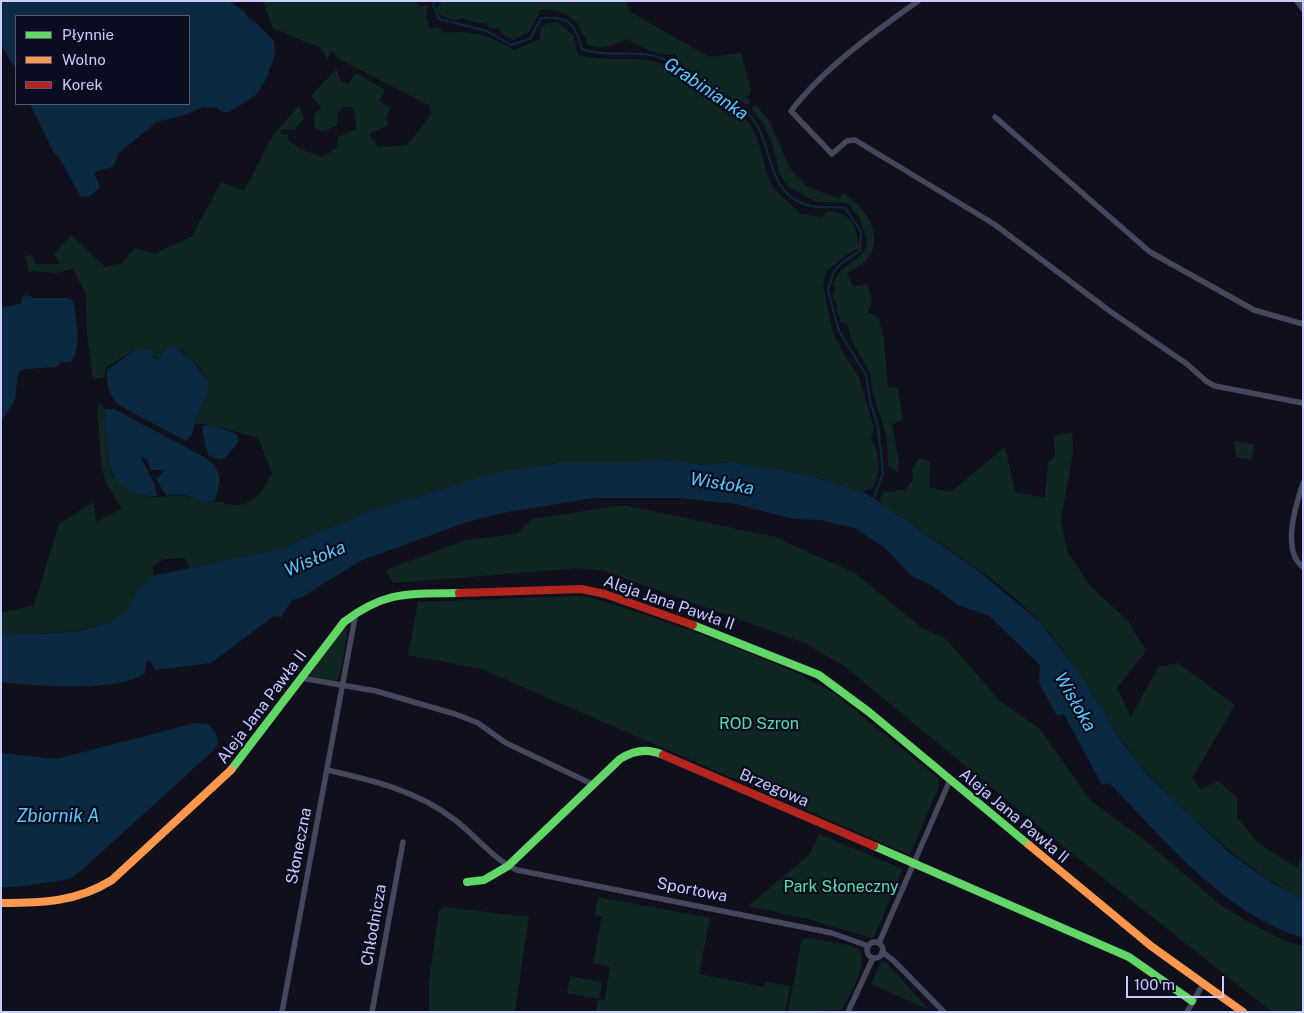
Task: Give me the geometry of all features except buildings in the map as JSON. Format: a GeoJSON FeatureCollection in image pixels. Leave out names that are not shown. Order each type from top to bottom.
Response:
{"type":"FeatureCollection","features":[{"type":"Feature","properties":{"kind":"street"},"geometry":{"type":"LineString","coordinates":[[1297,1],[1303,9]]}},
{"type":"Feature","properties":{"kind":"street"},"geometry":{"type":"LineString","coordinates":[[915,2],[867,39],[806,91],[791,111],[832,154],[847,141],[855,140],[994,224],[1110,312],[1187,364],[1206,381],[1215,386],[1303,403]]}},
{"type":"Feature","properties":{"kind":"street"},"geometry":{"type":"LineString","coordinates":[[996,117],[1150,252],[1254,310],[1303,324]]}},
{"type":"Feature","properties":{"kind":"street"},"geometry":{"type":"LineString","coordinates":[[1303,483],[1296,505],[1292,542],[1297,561],[1303,567]]}},
{"type":"Feature","properties":{"kind":"street","name":"Aleja Jana Pawła II"},"geometry":{"type":"LineString","coordinates":[[1,903],[70,900],[92,892],[112,880],[225,778],[336,630],[356,612],[388,597],[409,594],[581,589],[605,594],[746,644],[819,676],[841,690],[1151,946],[1243,1012]]}},
{"type":"Feature","properties":{"kind":"street","name":"Słoneczna"},"geometry":{"type":"LineString","coordinates":[[282,1012],[356,612]]}},
{"type":"Feature","properties":{"kind":"street"},"geometry":{"type":"LineString","coordinates":[[301,678],[376,691],[455,714],[478,723],[506,743],[592,784],[508,866],[487,879],[467,882]]}},
{"type":"Feature","properties":{"kind":"street","name":"Brzegowa"},"geometry":{"type":"LineString","coordinates":[[592,784],[631,752],[654,751],[1129,956],[1192,1001]]}},
{"type":"Feature","properties":{"kind":"street","name":"Sportowa"},"geometry":{"type":"LineString","coordinates":[[328,770],[380,782],[419,797],[454,819],[508,866],[517,870],[832,933],[868,946]]}},
{"type":"Feature","properties":{"kind":"street"},"geometry":{"type":"LineString","coordinates":[[879,943],[950,780]]}},
{"type":"Feature","properties":{"kind":"street","name":"Chłodnicza"},"geometry":{"type":"LineString","coordinates":[[372,1012],[403,842]]}},
{"type":"Feature","properties":{"kind":"street"},"geometry":{"type":"LineString","coordinates":[[873,958],[868,953],[868,946],[874,942],[879,943]]}},
{"type":"Feature","properties":{"kind":"street"},"geometry":{"type":"LineString","coordinates":[[848,1012],[873,958],[880,956],[882,952],[882,947],[879,943]]}},
{"type":"Feature","properties":{"kind":"street"},"geometry":{"type":"LineString","coordinates":[[882,952],[944,1012]]}},
{"type":"Feature","properties":{"kind":"street"},"geometry":{"type":"LineString","coordinates":[[1187,1012],[1203,984]]}},
{"type":"Feature","properties":{"kind":"green space"},"geometry":{"type":"Polygon","coordinates":[[[263,1],[416,1],[420,7],[428,4],[426,15],[430,29],[437,27],[445,33],[464,32],[489,37],[514,50],[540,39],[541,27],[548,23],[558,22],[573,35],[578,55],[598,58],[647,60],[664,64],[677,72],[709,101],[739,112],[754,131],[770,181],[780,195],[801,214],[821,217],[828,211],[836,213],[848,218],[855,228],[859,249],[848,253],[826,272],[823,286],[833,333],[843,353],[859,377],[874,428],[871,438],[877,451],[879,470],[873,488],[863,492],[808,475],[729,462],[704,465],[658,459],[633,463],[557,463],[446,488],[367,512],[282,548],[190,568],[185,558],[163,559],[153,567],[153,576],[139,589],[128,608],[111,621],[97,626],[64,632],[1,633],[1,613],[34,605],[59,524],[94,502],[96,522],[122,509],[106,482],[102,470],[97,411],[99,403],[105,409],[108,459],[111,471],[118,482],[139,495],[153,497],[181,495],[196,499],[204,504],[219,502],[239,505],[255,498],[263,489],[272,473],[258,438],[209,424],[195,424],[210,384],[200,368],[181,350],[160,359],[135,350],[106,367],[105,377],[93,379],[87,333],[86,294],[73,269],[56,273],[29,271],[25,257],[32,255],[35,264],[60,264],[54,254],[71,235],[105,267],[122,263],[135,248],[155,254],[192,236],[221,182],[244,191],[272,137],[299,105],[304,118],[294,130],[282,129],[280,134],[288,135],[288,140],[300,149],[323,157],[337,147],[338,137],[356,129],[355,112],[351,107],[344,107],[337,114],[337,125],[323,132],[314,128],[315,114],[321,107],[311,96],[336,69],[341,81],[348,84],[356,73],[385,90],[379,101],[391,108],[386,117],[389,125],[369,134],[378,147],[407,145],[431,115],[430,106],[338,58],[332,51],[327,60],[322,49],[273,28],[263,1]]]}},
{"type":"Feature","properties":{"kind":"green space"},"geometry":{"type":"Polygon","coordinates":[[[443,1],[626,1],[630,12],[710,57],[741,53],[751,90],[750,95],[745,96],[750,101],[748,105],[714,90],[675,60],[677,57],[675,54],[656,53],[626,39],[606,47],[586,44],[587,39],[576,22],[558,11],[547,9],[538,11],[539,14],[529,32],[513,40],[502,34],[499,28],[489,28],[486,23],[477,23],[462,18],[454,21],[439,14],[436,8],[443,1]]]}},
{"type":"Feature","properties":{"kind":"green space"},"geometry":{"type":"Polygon","coordinates":[[[756,105],[769,120],[790,168],[806,186],[840,199],[842,193],[857,203],[869,219],[874,236],[871,254],[863,263],[847,273],[853,287],[867,284],[872,302],[868,312],[879,319],[884,340],[888,387],[898,388],[903,420],[892,424],[899,463],[897,472],[888,466],[887,438],[872,389],[870,373],[852,341],[847,324],[841,322],[836,308],[838,307],[832,295],[836,288],[833,285],[840,272],[860,256],[868,244],[859,217],[847,203],[816,202],[787,186],[779,172],[773,146],[763,123],[751,108],[756,105]]]}},
{"type":"Feature","properties":{"kind":"green space"},"geometry":{"type":"Polygon","coordinates":[[[1072,432],[1073,452],[1061,520],[1067,551],[1090,586],[1128,621],[1146,651],[1117,688],[1131,717],[1158,667],[1178,663],[1235,705],[1192,778],[1201,789],[1218,781],[1237,797],[1237,817],[1258,843],[1297,868],[1303,853],[1303,899],[1254,869],[1225,847],[1151,777],[1130,752],[1063,650],[1023,605],[985,574],[882,504],[879,499],[885,491],[893,493],[899,489],[905,490],[913,480],[912,469],[919,458],[930,461],[929,487],[951,492],[1005,447],[1015,492],[1045,498],[1048,463],[1055,456],[1054,436],[1072,432]]]}},
{"type":"Feature","properties":{"kind":"green space"},"geometry":{"type":"Polygon","coordinates":[[[1234,441],[1254,445],[1252,460],[1236,457],[1234,441]]]}},
{"type":"Feature","properties":{"kind":"green space"},"geometry":{"type":"Polygon","coordinates":[[[624,505],[775,537],[855,573],[922,628],[946,639],[1000,701],[1039,728],[1091,801],[1147,842],[1218,903],[1248,922],[1287,942],[1303,946],[1303,1012],[1272,1012],[1059,843],[844,666],[805,643],[604,571],[579,568],[393,583],[386,570],[466,540],[517,534],[532,519],[624,505]]]}},
{"type":"Feature","properties":{"kind":"green space","name":"ROD Szron"},"geometry":{"type":"Polygon","coordinates":[[[579,596],[593,598],[649,616],[730,645],[799,674],[835,694],[938,778],[939,786],[910,855],[481,669],[408,655],[418,602],[579,596]]]}},
{"type":"Feature","properties":{"kind":"green space"},"geometry":{"type":"Polygon","coordinates":[[[345,627],[348,629],[339,678],[336,681],[310,676],[309,673],[345,627]]]}},
{"type":"Feature","properties":{"kind":"green space","name":"Park Słoneczny"},"geometry":{"type":"Polygon","coordinates":[[[819,834],[903,869],[874,937],[871,938],[807,919],[748,906],[810,854],[819,834]]]}},
{"type":"Feature","properties":{"kind":"green space"},"geometry":{"type":"Polygon","coordinates":[[[598,897],[710,918],[699,974],[764,987],[765,982],[790,986],[785,1012],[596,1012],[598,1000],[605,1000],[610,967],[593,963],[602,916],[595,915],[598,897]]]}},
{"type":"Feature","properties":{"kind":"green space"},"geometry":{"type":"Polygon","coordinates":[[[444,907],[529,917],[515,1012],[429,1012],[429,981],[439,911],[444,907]]]}},
{"type":"Feature","properties":{"kind":"green space","name":"Park Słoneczny"},"geometry":{"type":"Polygon","coordinates":[[[808,938],[848,945],[858,949],[862,954],[858,979],[842,1010],[788,1012],[802,939],[808,938]]]}},
{"type":"Feature","properties":{"kind":"green space"},"geometry":{"type":"Polygon","coordinates":[[[881,962],[888,964],[928,1009],[871,984],[881,962]]]}},
{"type":"Feature","properties":{"kind":"green space"},"geometry":{"type":"Polygon","coordinates":[[[570,976],[602,982],[599,999],[567,993],[570,976]]]}},
{"type":"Feature","properties":{"kind":"water"},"geometry":{"type":"Polygon","coordinates":[[[1,1],[229,1],[245,12],[249,19],[255,22],[274,41],[275,55],[266,79],[256,95],[229,112],[222,112],[217,108],[203,107],[185,115],[157,122],[120,152],[113,167],[94,172],[100,187],[90,196],[81,197],[60,159],[54,153],[30,105],[190,105],[190,15],[15,15],[15,67],[1,45],[1,1]]]}},
{"type":"Feature","properties":{"kind":"water"},"geometry":{"type":"Polygon","coordinates":[[[28,295],[33,298],[68,298],[73,301],[78,333],[77,349],[71,362],[61,362],[56,367],[24,369],[18,372],[15,400],[1,422],[1,308],[21,303],[23,296],[28,295]]]}},
{"type":"Feature","properties":{"kind":"water"},"geometry":{"type":"Polygon","coordinates":[[[173,346],[192,360],[210,384],[192,435],[186,441],[122,407],[111,395],[107,381],[107,370],[135,350],[151,349],[153,358],[160,359],[167,347],[173,346]]]}},
{"type":"Feature","properties":{"kind":"water"},"geometry":{"type":"Polygon","coordinates":[[[105,409],[114,409],[206,458],[216,468],[220,477],[215,500],[204,504],[195,499],[177,494],[167,496],[156,479],[163,470],[151,470],[147,459],[140,456],[154,483],[157,496],[134,493],[125,489],[114,476],[110,467],[105,409]]]}},
{"type":"Feature","properties":{"kind":"water"},"geometry":{"type":"Polygon","coordinates":[[[209,424],[237,434],[239,441],[225,458],[218,459],[208,455],[202,430],[203,426],[209,424]]]}},
{"type":"Feature","properties":{"kind":"water","name":"Wisłoka"},"geometry":{"type":"Polygon","coordinates":[[[658,459],[704,465],[729,462],[808,475],[863,492],[975,568],[1040,622],[1080,674],[1124,745],[1149,776],[1231,854],[1274,884],[1303,899],[1303,938],[1274,927],[1221,893],[1174,851],[1109,783],[1102,785],[1064,714],[1057,716],[1039,683],[1040,665],[989,616],[958,605],[931,585],[912,576],[885,548],[855,528],[819,520],[794,519],[736,504],[679,498],[594,498],[502,513],[467,522],[360,561],[302,597],[292,600],[281,617],[274,616],[211,663],[155,670],[150,661],[146,663],[145,673],[132,679],[96,686],[54,686],[1,682],[1,633],[64,632],[81,630],[111,621],[125,611],[139,589],[153,576],[282,548],[367,512],[495,473],[557,463],[633,463],[658,459]]]}},
{"type":"Feature","properties":{"kind":"water","name":"Zbiornik A"},"geometry":{"type":"Polygon","coordinates":[[[195,723],[208,724],[216,733],[218,744],[213,751],[84,868],[70,879],[18,887],[1,887],[1,753],[56,759],[195,723]]]}},
{"type":"Feature","properties":{"kind":"waterway","name":"Grabinianka"},"geometry":{"type":"LineString","coordinates":[[435,1],[433,5],[439,19],[487,31],[511,45],[530,39],[541,18],[559,18],[565,20],[573,27],[582,49],[601,53],[651,55],[669,61],[707,92],[738,106],[755,122],[762,135],[776,176],[782,188],[792,198],[811,206],[845,208],[861,231],[860,251],[844,261],[834,271],[828,290],[839,331],[866,375],[870,402],[878,427],[883,473],[873,500]]}},
{"type":"Feature","properties":{"kind":"traffic: fast"},"geometry":{"type":"LineString","coordinates":[[231,770],[344,622],[373,604],[386,599],[412,594],[459,593]]}},
{"type":"Feature","properties":{"kind":"traffic: fast"},"geometry":{"type":"LineString","coordinates":[[693,625],[819,675],[869,712],[1029,845]]}},
{"type":"Feature","properties":{"kind":"traffic: fast"},"geometry":{"type":"LineString","coordinates":[[467,882],[484,880],[508,866],[620,759],[641,751],[652,751],[663,755]]}},
{"type":"Feature","properties":{"kind":"traffic: fast"},"geometry":{"type":"LineString","coordinates":[[874,846],[1129,957],[1192,1001]]}},
{"type":"Feature","properties":{"kind":"traffic: slow"},"geometry":{"type":"LineString","coordinates":[[1,903],[59,900],[86,893],[112,880],[231,770]]}},
{"type":"Feature","properties":{"kind":"traffic: slow"},"geometry":{"type":"LineString","coordinates":[[1029,845],[1151,946],[1243,1012]]}},
{"type":"Feature","properties":{"kind":"traffic: jam"},"geometry":{"type":"LineString","coordinates":[[459,593],[581,589],[605,594],[693,625]]}},
{"type":"Feature","properties":{"kind":"traffic: jam"},"geometry":{"type":"LineString","coordinates":[[663,755],[874,846]]}}]}
